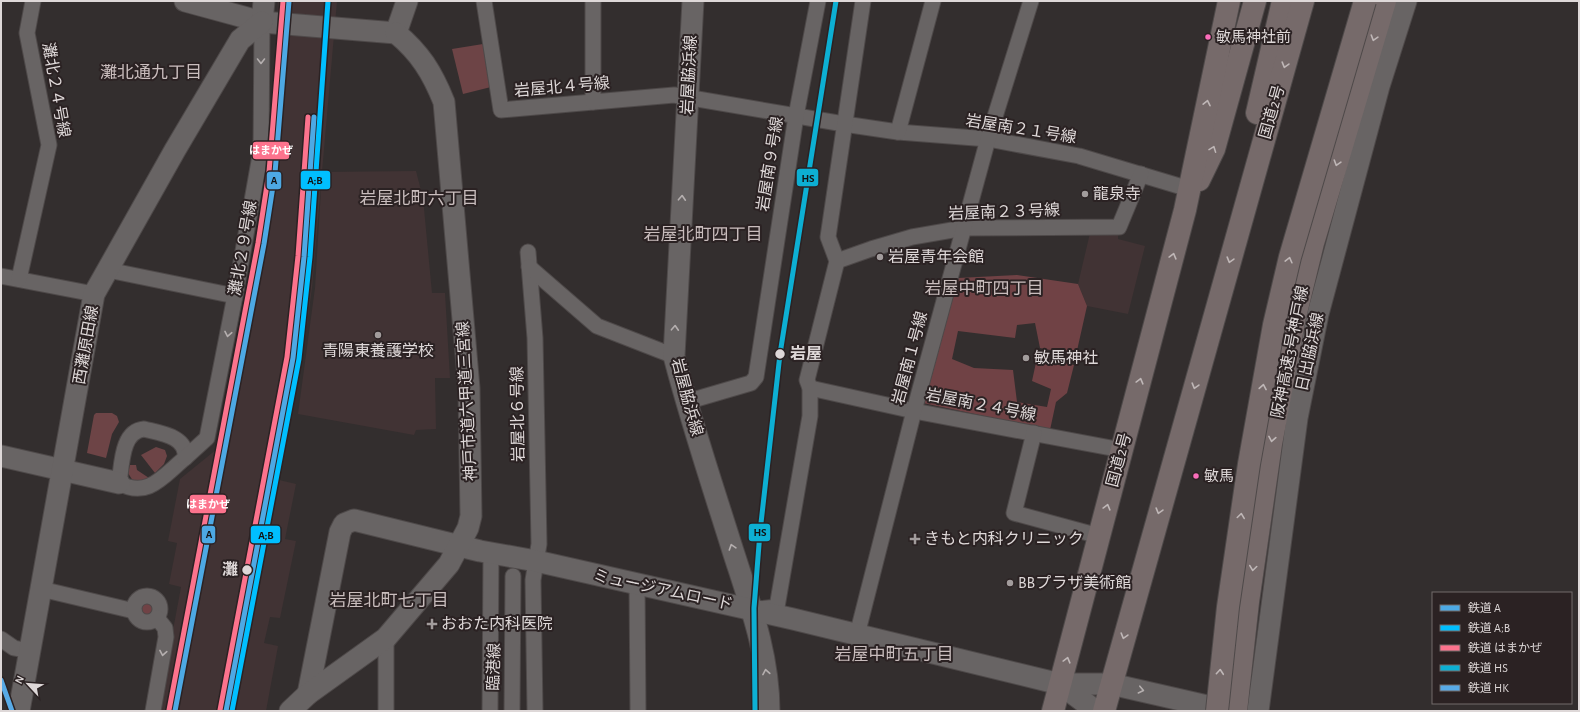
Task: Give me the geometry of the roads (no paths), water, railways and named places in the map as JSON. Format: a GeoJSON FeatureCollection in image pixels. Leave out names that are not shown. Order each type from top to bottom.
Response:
{"type":"FeatureCollection","features":[{"type":"Feature","properties":{"kind":"highway","name":"国道2号"},"geometry":{"type":"LineString","coordinates":[[1053,711],[1185,210],[1229,1]]}},
{"type":"Feature","properties":{"kind":"highway","name":"国道2号"},"geometry":{"type":"LineString","coordinates":[[1185,210],[1214,149],[1255,1]]}},
{"type":"Feature","properties":{"kind":"highway","name":"国道2号"},"geometry":{"type":"LineString","coordinates":[[1240,223],[1254,126],[1283,1]]}},
{"type":"Feature","properties":{"kind":"highway","name":"国道2号"},"geometry":{"type":"LineString","coordinates":[[1104,711],[1303,1]]}},
{"type":"Feature","properties":{"kind":"highway","name":"阪神高速3号神戸線"},"geometry":{"type":"LineString","coordinates":[[1217,711],[1228,607],[1249,464],[1274,325],[1290,257],[1364,1]]}},
{"type":"Feature","properties":{"kind":"highway","name":"阪神高速3号神戸線"},"geometry":{"type":"LineString","coordinates":[[1236,711],[1246,618],[1270,452],[1295,317],[1313,243],[1385,1]]}},
{"type":"Feature","properties":{"kind":"street","name":"灘北２４号線"},"geometry":{"type":"LineString","coordinates":[[19,279],[49,145],[27,33],[33,1]]}},
{"type":"Feature","properties":{"kind":"street"},"geometry":{"type":"LineString","coordinates":[[185,1],[273,24],[396,33],[407,1]]}},
{"type":"Feature","properties":{"kind":"street","name":"灘北２９号線"},"geometry":{"type":"LineString","coordinates":[[119,483],[129,488],[145,489],[185,458],[207,438],[235,296],[261,150],[273,24],[264,1]]}},
{"type":"Feature","properties":{"kind":"street","name":"岩屋北４号線"},"geometry":{"type":"LineString","coordinates":[[484,1],[501,110],[674,95],[688,97]]}},
{"type":"Feature","properties":{"kind":"street"},"geometry":{"type":"LineString","coordinates":[[593,1],[593,102]]}},
{"type":"Feature","properties":{"kind":"street","name":"岩屋脇浜線"},"geometry":{"type":"LineString","coordinates":[[693,1],[674,356],[686,402],[753,610],[769,687],[769,711]]}},
{"type":"Feature","properties":{"kind":"street","name":"岩屋南９号線"},"geometry":{"type":"LineString","coordinates":[[686,402],[751,383],[756,377],[818,1]]}},
{"type":"Feature","properties":{"kind":"street"},"geometry":{"type":"LineString","coordinates":[[753,610],[777,607],[810,416],[810,388],[807,380],[836,261],[828,237],[841,124],[863,1]]}},
{"type":"Feature","properties":{"kind":"street"},"geometry":{"type":"LineString","coordinates":[[898,132],[933,1]]}},
{"type":"Feature","properties":{"kind":"street","name":"岩屋南１号線"},"geometry":{"type":"LineString","coordinates":[[857,634],[914,411],[988,139],[1031,1]]}},
{"type":"Feature","properties":{"kind":"street","name":"日出脇浜線"},"geometry":{"type":"LineString","coordinates":[[1258,711],[1297,418],[1318,314],[1377,93],[1406,1]]}},
{"type":"Feature","properties":{"kind":"street","name":"西灘原田線"},"geometry":{"type":"LineString","coordinates":[[21,708],[94,294],[175,150],[240,40],[273,24]]}},
{"type":"Feature","properties":{"kind":"street","name":"神戸市道六甲道三宮線"},"geometry":{"type":"LineString","coordinates":[[290,711],[308,694],[386,638],[449,564],[468,528],[471,516],[469,388],[444,102],[435,81],[414,49],[396,33]]}},
{"type":"Feature","properties":{"kind":"street","name":"岩屋南２１号線"},"geometry":{"type":"LineString","coordinates":[[688,97],[841,124],[898,132],[988,139],[1079,156],[1189,188]]}},
{"type":"Feature","properties":{"kind":"street","name":"岩屋南２３号線"},"geometry":{"type":"LineString","coordinates":[[836,261],[870,249],[912,237],[964,228],[1119,227],[1140,174]]}},
{"type":"Feature","properties":{"kind":"street","name":"岩屋北６号線"},"geometry":{"type":"LineString","coordinates":[[535,711],[533,580],[539,544],[535,338],[528,259],[597,326],[674,356]]}},
{"type":"Feature","properties":{"kind":"street"},"geometry":{"type":"LineString","coordinates":[[108,270],[235,296]]}},
{"type":"Feature","properties":{"kind":"street"},"geometry":{"type":"LineString","coordinates":[[1,276],[94,294]]}},
{"type":"Feature","properties":{"kind":"street","name":"岩屋南２４号線"},"geometry":{"type":"LineString","coordinates":[[810,388],[914,411],[1122,450]]}},
{"type":"Feature","properties":{"kind":"street"},"geometry":{"type":"LineString","coordinates":[[1,456],[119,483],[127,442],[132,434],[139,430],[171,435],[185,451],[185,458]]}},
{"type":"Feature","properties":{"kind":"street"},"geometry":{"type":"LineString","coordinates":[[1034,433],[1014,513],[1099,536]]}},
{"type":"Feature","properties":{"kind":"street","name":"ミュージアムロード"},"geometry":{"type":"LineString","coordinates":[[308,694],[340,532],[344,524],[354,520],[857,634],[1060,684],[1111,684],[1229,711]]}},
{"type":"Feature","properties":{"kind":"street"},"geometry":{"type":"LineString","coordinates":[[490,711],[491,552]]}},
{"type":"Feature","properties":{"kind":"street","name":"臨港線"},"geometry":{"type":"LineString","coordinates":[[512,711],[513,576]]}},
{"type":"Feature","properties":{"kind":"street"},"geometry":{"type":"LineString","coordinates":[[637,584],[638,711]]}},
{"type":"Feature","properties":{"kind":"street"},"geometry":{"type":"LineString","coordinates":[[41,589],[134,611]]}},
{"type":"Feature","properties":{"kind":"street"},"geometry":{"type":"LineString","coordinates":[[146,596],[157,601],[160,606],[160,613],[157,618],[151,622],[144,622],[137,618],[134,611],[136,603],[139,599],[146,596]]}},
{"type":"Feature","properties":{"kind":"street"},"geometry":{"type":"LineString","coordinates":[[153,711],[166,637],[165,628],[157,618]]}},
{"type":"Feature","properties":{"kind":"street"},"geometry":{"type":"LineString","coordinates":[[386,638],[386,711]]}},
{"type":"Feature","properties":{"kind":"street"},"geometry":{"type":"LineString","coordinates":[[1,639],[14,648],[30,651]]}},
{"type":"Feature","properties":{"kind":"street","name":"ミュージアムロード"},"geometry":{"type":"LineString","coordinates":[[1060,684],[1096,711]]}},
{"type":"Feature","properties":{"kind":"rail line","name":"はまかぜ"},"geometry":{"type":"LineString","coordinates":[[169,710],[258,243],[269,172],[283,1]]}},
{"type":"Feature","properties":{"kind":"rail line","name":"A"},"geometry":{"type":"LineString","coordinates":[[175,711],[264,244],[275,173],[289,1]]}},
{"type":"Feature","properties":{"kind":"rail line","name":"A;B"},"geometry":{"type":"LineString","coordinates":[[232,711],[299,359],[310,257],[328,1]]}},
{"type":"Feature","properties":{"kind":"rail line","name":"HS"},"geometry":{"type":"LineString","coordinates":[[755,711],[754,608],[760,532],[780,354],[836,1]]}},
{"type":"Feature","properties":{"kind":"rail line","name":"はまかぜ"},"geometry":{"type":"LineString","coordinates":[[220,710],[287,357],[298,256],[308,117]]}},
{"type":"Feature","properties":{"kind":"rail line","name":"A"},"geometry":{"type":"LineString","coordinates":[[226,711],[293,358],[304,257],[314,117]]}},
{"type":"Feature","properties":{"kind":"rail line","name":"HK"},"geometry":{"type":"LineString","coordinates":[[1,680],[12,711]]}},
{"type":"Feature","properties":{"kind":"place","name":"敏馬神社前"},"geometry":{"type":"Point","coordinates":[1208,37]}},
{"type":"Feature","properties":{"kind":"place","name":"龍泉寺"},"geometry":{"type":"Point","coordinates":[1085,194]}},
{"type":"Feature","properties":{"kind":"place","name":"岩屋青年会館"},"geometry":{"type":"Point","coordinates":[880,257]}},
{"type":"Feature","properties":{"kind":"place","name":"青陽東養護学校"},"geometry":{"type":"Point","coordinates":[378,335]}},
{"type":"Feature","properties":{"kind":"place","name":"岩屋"},"geometry":{"type":"Point","coordinates":[780,354]}},
{"type":"Feature","properties":{"kind":"place","name":"敏馬神社"},"geometry":{"type":"Point","coordinates":[1026,358]}},
{"type":"Feature","properties":{"kind":"place","name":"敏馬"},"geometry":{"type":"Point","coordinates":[1196,476]}},
{"type":"Feature","properties":{"kind":"place","name":"きもと内科クリニック"},"geometry":{"type":"Point","coordinates":[915,539]}},
{"type":"Feature","properties":{"kind":"place","name":"灘"},"geometry":{"type":"Point","coordinates":[247,570]}},
{"type":"Feature","properties":{"kind":"place","name":"BBプラザ美術館"},"geometry":{"type":"Point","coordinates":[1010,583]}},
{"type":"Feature","properties":{"kind":"place","name":"おおた内科医院"},"geometry":{"type":"Point","coordinates":[432,624]}},
{"type":"Feature","properties":{"kind":"district","name":"灘北通九丁目"},"geometry":{"type":"Point","coordinates":[151,72]}},
{"type":"Feature","properties":{"kind":"district","name":"岩屋北町六丁目"},"geometry":{"type":"Point","coordinates":[419,198]}},
{"type":"Feature","properties":{"kind":"district","name":"岩屋北町四丁目"},"geometry":{"type":"Point","coordinates":[703,234]}},
{"type":"Feature","properties":{"kind":"district","name":"岩屋中町四丁目"},"geometry":{"type":"Point","coordinates":[984,288]}},
{"type":"Feature","properties":{"kind":"district","name":"岩屋北町七丁目"},"geometry":{"type":"Point","coordinates":[389,600]}},
{"type":"Feature","properties":{"kind":"district","name":"岩屋中町五丁目"},"geometry":{"type":"Point","coordinates":[894,654]}}]}
